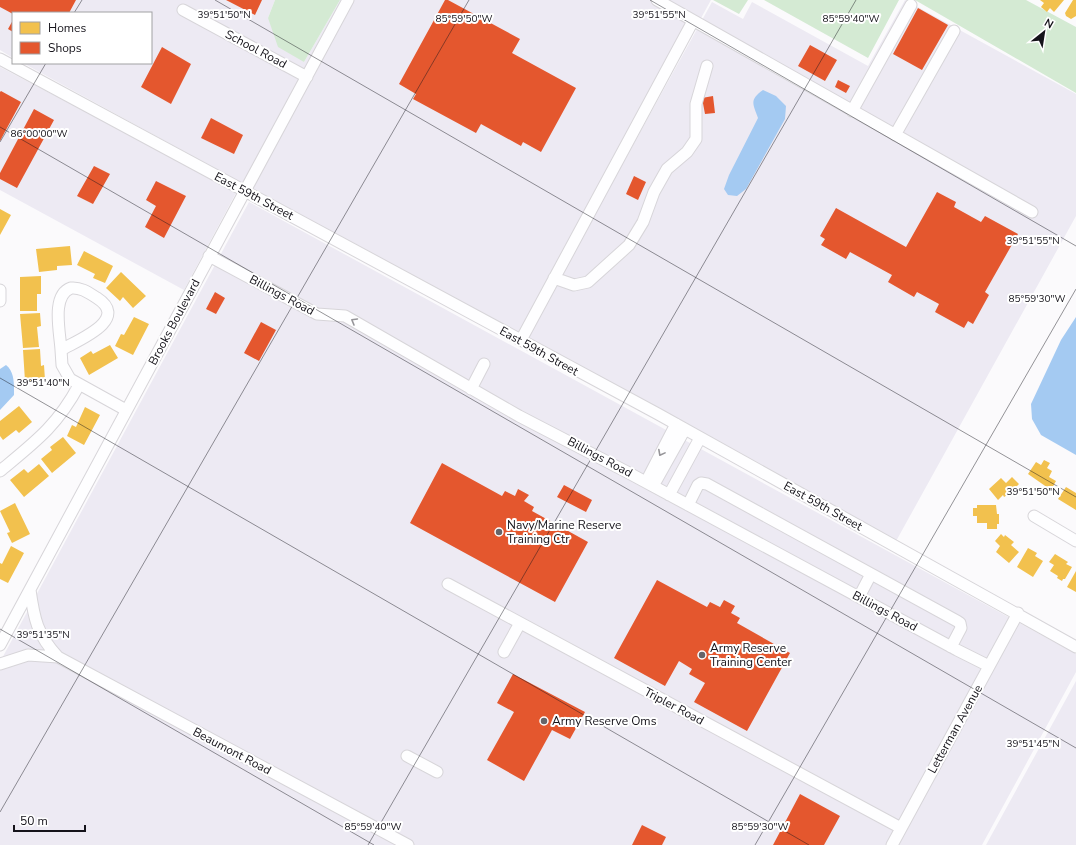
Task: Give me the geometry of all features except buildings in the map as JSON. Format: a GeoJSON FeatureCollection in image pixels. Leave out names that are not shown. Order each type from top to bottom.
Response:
{"type":"FeatureCollection","features":[{"type":"Feature","properties":{"kind":"street","name":"Brooks Boulevard"},"geometry":{"type":"LineString","coordinates":[[0,645],[210,256],[244,190],[348,0]]}},
{"type":"Feature","properties":{"kind":"street"},"geometry":{"type":"LineString","coordinates":[[657,0],[1032,212]]}},
{"type":"Feature","properties":{"kind":"street"},"geometry":{"type":"LineString","coordinates":[[852,111],[911,5]]}},
{"type":"Feature","properties":{"kind":"street","name":"School Road"},"geometry":{"type":"LineString","coordinates":[[183,10],[307,77]]}},
{"type":"Feature","properties":{"kind":"street"},"geometry":{"type":"LineString","coordinates":[[521,340],[693,21]]}},
{"type":"Feature","properties":{"kind":"street"},"geometry":{"type":"LineString","coordinates":[[895,135],[954,31]]}},
{"type":"Feature","properties":{"kind":"street","name":"East 59th Street"},"geometry":{"type":"LineString","coordinates":[[0,59],[521,340],[1018,613],[1076,647]]}},
{"type":"Feature","properties":{"kind":"street"},"geometry":{"type":"LineString","coordinates":[[554,278],[574,285],[588,282],[629,245],[643,222],[654,192],[667,169],[687,152],[696,139],[696,104],[707,66]]}},
{"type":"Feature","properties":{"kind":"street","name":"Billings Road"},"geometry":{"type":"LineString","coordinates":[[210,256],[317,314],[345,316],[471,389],[670,494],[951,647],[989,666]]}},
{"type":"Feature","properties":{"kind":"street"},"geometry":{"type":"LineString","coordinates":[[60,350],[99,329],[106,320],[107,310],[102,301],[80,289],[68,289],[63,293],[59,301],[60,350],[64,372],[70,379],[126,410]]}},
{"type":"Feature","properties":{"kind":"street"},"geometry":{"type":"LineString","coordinates":[[0,290],[0,301]]}},
{"type":"Feature","properties":{"kind":"street"},"geometry":{"type":"LineString","coordinates":[[471,389],[484,364]]}},
{"type":"Feature","properties":{"kind":"street"},"geometry":{"type":"LineString","coordinates":[[0,471],[52,426],[66,409],[79,384]]}},
{"type":"Feature","properties":{"kind":"street"},"geometry":{"type":"LineString","coordinates":[[650,484],[680,427]]}},
{"type":"Feature","properties":{"kind":"street"},"geometry":{"type":"LineString","coordinates":[[670,494],[700,438]]}},
{"type":"Feature","properties":{"kind":"street"},"geometry":{"type":"LineString","coordinates":[[688,505],[698,485],[701,483],[706,484],[960,623],[961,628],[951,647]]}},
{"type":"Feature","properties":{"kind":"street"},"geometry":{"type":"LineString","coordinates":[[1034,516],[1076,541]]}},
{"type":"Feature","properties":{"kind":"street"},"geometry":{"type":"LineString","coordinates":[[859,597],[871,574]]}},
{"type":"Feature","properties":{"kind":"street","name":"Tripler Road"},"geometry":{"type":"LineString","coordinates":[[448,584],[901,828]]}},
{"type":"Feature","properties":{"kind":"street","name":"Beaumont Road"},"geometry":{"type":"LineString","coordinates":[[30,590],[33,616],[40,633],[46,645],[58,657],[408,845]]}},
{"type":"Feature","properties":{"kind":"street","name":"Letterman Avenue"},"geometry":{"type":"LineString","coordinates":[[892,845],[1018,613]]}},
{"type":"Feature","properties":{"kind":"street"},"geometry":{"type":"LineString","coordinates":[[504,652],[520,623]]}},
{"type":"Feature","properties":{"kind":"street","name":"Beaumont Road"},"geometry":{"type":"LineString","coordinates":[[0,664],[28,655],[58,657]]}},
{"type":"Feature","properties":{"kind":"street"},"geometry":{"type":"LineString","coordinates":[[407,756],[437,772]]}},
{"type":"Feature","properties":{"kind":"shaded area"},"geometry":{"type":"Polygon","coordinates":[[[0,0],[275,0],[268,18],[304,62],[340,0],[711,0],[524,338],[25,64],[152,64],[152,12],[12,12],[12,57],[0,50],[0,0]]]}},
{"type":"Feature","properties":{"kind":"shaded area"},"geometry":{"type":"Polygon","coordinates":[[[905,0],[1076,94],[1076,216],[895,543],[526,339],[712,2],[743,19],[752,2],[868,66],[905,0]]]}},
{"type":"Feature","properties":{"kind":"shaded area"},"geometry":{"type":"Polygon","coordinates":[[[0,67],[237,191],[184,290],[0,190],[0,67]]]}},
{"type":"Feature","properties":{"kind":"shaded area"},"geometry":{"type":"Polygon","coordinates":[[[249,202],[1076,654],[1076,672],[982,845],[0,845],[0,662],[249,202]]]}},
{"type":"Feature","properties":{"kind":"shaded area"},"geometry":{"type":"Polygon","coordinates":[[[1076,681],[1076,845],[986,845],[1076,681]]]}},
{"type":"Feature","properties":{"kind":"green space"},"geometry":{"type":"Polygon","coordinates":[[[275,0],[340,0],[304,62],[278,47],[268,18],[275,0]]]}},
{"type":"Feature","properties":{"kind":"green space"},"geometry":{"type":"Polygon","coordinates":[[[713,0],[748,0],[739,14],[713,0]]]}},
{"type":"Feature","properties":{"kind":"green space"},"geometry":{"type":"Polygon","coordinates":[[[764,0],[899,0],[868,58],[764,0]]]}},
{"type":"Feature","properties":{"kind":"green space"},"geometry":{"type":"Polygon","coordinates":[[[915,0],[1026,0],[1076,27],[1076,93],[915,0]]]}},
{"type":"Feature","properties":{"kind":"water"},"geometry":{"type":"Polygon","coordinates":[[[763,90],[776,96],[786,106],[785,119],[746,189],[737,196],[728,195],[724,189],[729,175],[758,118],[753,102],[763,90]]]}},
{"type":"Feature","properties":{"kind":"water"},"geometry":{"type":"Polygon","coordinates":[[[1076,317],[1076,455],[1041,435],[1032,419],[1031,404],[1061,340],[1076,317]]]}},
{"type":"Feature","properties":{"kind":"water"},"geometry":{"type":"Polygon","coordinates":[[[6,365],[11,371],[14,383],[14,395],[0,410],[0,369],[6,365]]]}},
{"type":"Feature","properties":{"kind":"place","name":"Navy/Marine Reserve Training Ctr"},"geometry":{"type":"Point","coordinates":[499,532]}},
{"type":"Feature","properties":{"kind":"place","name":"Army Reserve Training Center"},"geometry":{"type":"Point","coordinates":[702,655]}},
{"type":"Feature","properties":{"kind":"place","name":"Army Reserve Oms"},"geometry":{"type":"Point","coordinates":[544,721]}}]}
